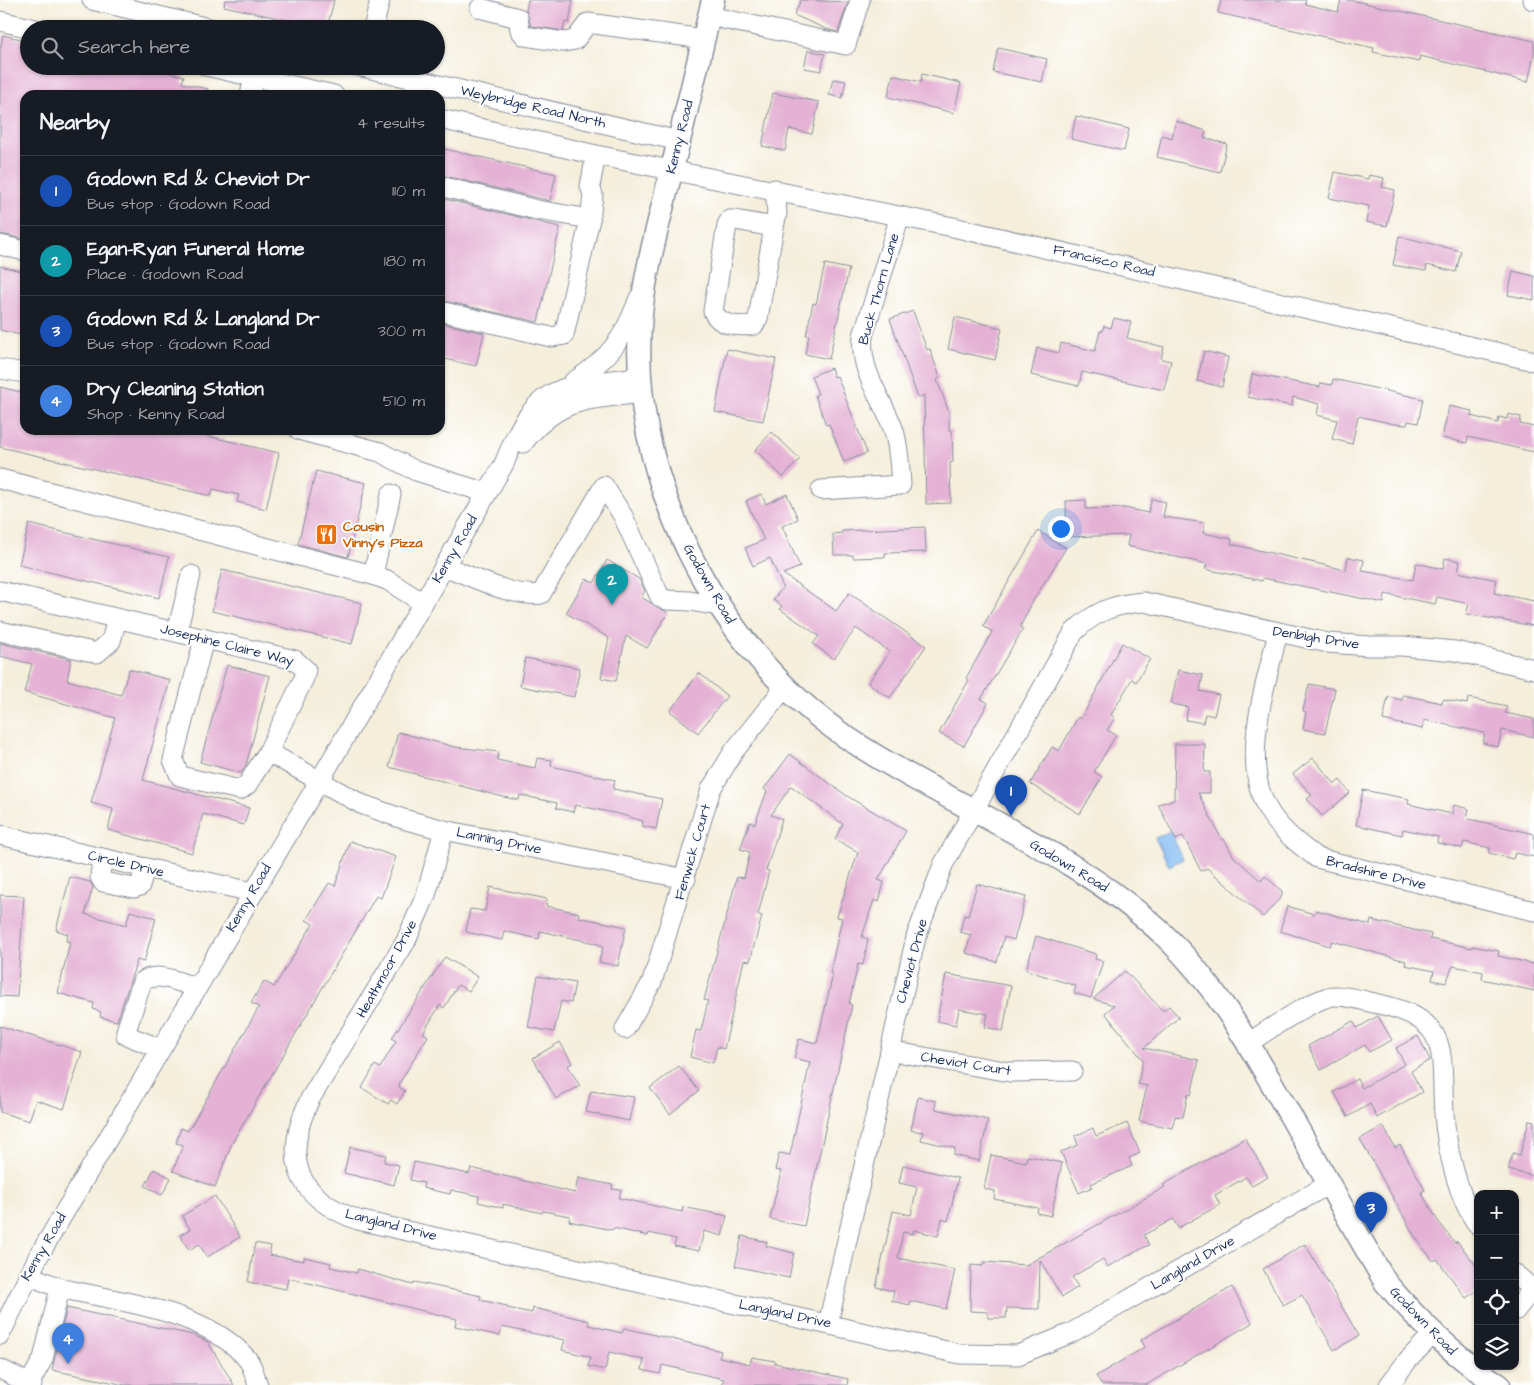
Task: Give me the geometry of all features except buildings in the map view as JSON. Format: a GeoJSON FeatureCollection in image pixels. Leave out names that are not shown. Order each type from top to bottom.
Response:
{"type":"FeatureCollection","features":[{"type":"Feature","properties":{"kind":"main road","name":"Kenny Road"},"geometry":{"type":"LineString","coordinates":[[642,385],[641,315],[648,273],[711,8]]}},
{"type":"Feature","properties":{"kind":"main road","name":"Godown Road"},"geometry":{"type":"LineString","coordinates":[[642,385],[651,444],[665,492],[698,570],[720,606],[754,652],[785,687],[846,736],[1077,869],[1137,911],[1191,963],[1248,1043],[1386,1283],[1433,1334],[1474,1363]]}},
{"type":"Feature","properties":{"kind":"main road","name":"Godown Road"},"geometry":{"type":"LineString","coordinates":[[1482,1370],[1499,1385]]}},
{"type":"Feature","properties":{"kind":"street"},"geometry":{"type":"LineString","coordinates":[[375,20],[380,0]]}},
{"type":"Feature","properties":{"kind":"street"},"geometry":{"type":"LineString","coordinates":[[711,8],[846,45],[860,0]]}},
{"type":"Feature","properties":{"kind":"street"},"geometry":{"type":"LineString","coordinates":[[103,1],[178,20]]}},
{"type":"Feature","properties":{"kind":"street"},"geometry":{"type":"LineString","coordinates":[[480,8],[518,18],[524,36],[564,42],[575,40],[588,22],[704,39]]}},
{"type":"Feature","properties":{"kind":"street"},"geometry":{"type":"LineString","coordinates":[[0,21],[20,26]]}},
{"type":"Feature","properties":{"kind":"street"},"geometry":{"type":"LineString","coordinates":[[245,75],[312,90]]}},
{"type":"Feature","properties":{"kind":"street","name":"Weybridge Road North"},"geometry":{"type":"LineString","coordinates":[[396,75],[679,142]]}},
{"type":"Feature","properties":{"kind":"street"},"geometry":{"type":"LineString","coordinates":[[251,90],[254,77]]}},
{"type":"Feature","properties":{"kind":"street","name":"Francisco Road"},"geometry":{"type":"LineString","coordinates":[[445,120],[596,155],[774,189],[900,216],[1534,361]]}},
{"type":"Feature","properties":{"kind":"street"},"geometry":{"type":"LineString","coordinates":[[445,312],[551,337],[564,335],[590,219],[593,195],[590,186],[596,155]]}},
{"type":"Feature","properties":{"kind":"street"},"geometry":{"type":"LineString","coordinates":[[445,187],[537,210],[590,219]]}},
{"type":"Feature","properties":{"kind":"street"},"geometry":{"type":"LineString","coordinates":[[774,189],[776,213],[774,227],[758,318],[754,325],[745,326],[724,322],[716,318],[713,311],[727,225],[730,220],[774,227]]}},
{"type":"Feature","properties":{"kind":"street","name":"Buck Thorn Lane"},"geometry":{"type":"LineString","coordinates":[[821,490],[901,485],[894,431],[872,386],[863,362],[861,350],[863,336],[900,216]]}},
{"type":"Feature","properties":{"kind":"street"},"geometry":{"type":"LineString","coordinates":[[0,245],[20,250]]}},
{"type":"Feature","properties":{"kind":"street","name":"Kenny Road"},"geometry":{"type":"LineString","coordinates":[[0,1335],[28,1275],[487,494],[504,464],[521,427],[538,402],[570,385],[596,368],[614,350],[628,325],[648,273]]}},
{"type":"Feature","properties":{"kind":"street"},"geometry":{"type":"LineString","coordinates":[[0,369],[20,372]]}},
{"type":"Feature","properties":{"kind":"street","name":"Kenny Road"},"geometry":{"type":"LineString","coordinates":[[570,385],[642,385]]}},
{"type":"Feature","properties":{"kind":"street","name":"Kenny Road"},"geometry":{"type":"LineString","coordinates":[[504,464],[515,454],[538,424],[552,412],[567,405],[642,385]]}},
{"type":"Feature","properties":{"kind":"street"},"geometry":{"type":"LineString","coordinates":[[317,435],[380,452],[416,471],[487,494]]}},
{"type":"Feature","properties":{"kind":"street"},"geometry":{"type":"LineString","coordinates":[[0,479],[387,580],[423,603]]}},
{"type":"Feature","properties":{"kind":"street"},"geometry":{"type":"LineString","coordinates":[[444,566],[529,596],[541,594],[604,486],[623,516],[660,597],[667,600],[690,601],[720,606]]}},
{"type":"Feature","properties":{"kind":"street"},"geometry":{"type":"LineString","coordinates":[[373,576],[391,494]]}},
{"type":"Feature","properties":{"kind":"street"},"geometry":{"type":"LineString","coordinates":[[177,632],[191,575]]}},
{"type":"Feature","properties":{"kind":"street","name":"Josephine Claire Way"},"geometry":{"type":"LineString","coordinates":[[0,591],[295,660],[306,670],[304,678],[268,752]]}},
{"type":"Feature","properties":{"kind":"street","name":"Denbigh Drive"},"geometry":{"type":"LineString","coordinates":[[1100,610],[1122,604],[1144,602],[1328,643],[1402,646],[1455,651],[1534,669]]}},
{"type":"Feature","properties":{"kind":"street","name":"Cheviot Drive"},"geometry":{"type":"LineString","coordinates":[[828,1324],[916,936],[944,865],[973,810],[1074,632],[1100,610]]}},
{"type":"Feature","properties":{"kind":"street"},"geometry":{"type":"LineString","coordinates":[[0,631],[97,653],[111,641],[117,619]]}},
{"type":"Feature","properties":{"kind":"street","name":"Bradshire Drive"},"geometry":{"type":"LineString","coordinates":[[1278,632],[1257,726],[1255,757],[1260,787],[1271,816],[1292,838],[1317,858],[1534,911]]}},
{"type":"Feature","properties":{"kind":"street"},"geometry":{"type":"LineString","coordinates":[[204,639],[173,760],[176,771],[180,776],[240,790],[247,785],[268,752],[320,780]]}},
{"type":"Feature","properties":{"kind":"street","name":"Fenwick Court"},"geometry":{"type":"LineString","coordinates":[[626,1029],[652,982],[686,879],[711,789],[734,751],[785,687]]}},
{"type":"Feature","properties":{"kind":"street","name":"Lanning Drive"},"geometry":{"type":"LineString","coordinates":[[320,780],[361,804],[403,819],[444,830],[686,879]]}},
{"type":"Feature","properties":{"kind":"street","name":"Heathmoor Drive"},"geometry":{"type":"LineString","coordinates":[[310,1099],[406,941],[426,895],[444,830]]}},
{"type":"Feature","properties":{"kind":"street","name":"Circle Drive"},"geometry":{"type":"LineString","coordinates":[[0,835],[252,892]]}},
{"type":"Feature","properties":{"kind":"street"},"geometry":{"type":"LineString","coordinates":[[161,1049],[126,1035],[142,982],[148,977],[155,976],[197,988]]}},
{"type":"Feature","properties":{"kind":"street"},"geometry":{"type":"LineString","coordinates":[[1248,1043],[1307,1007],[1332,996],[1402,1009],[1419,1016],[1431,1029],[1439,1043],[1442,1058],[1444,1115],[1454,1168],[1469,1214],[1474,1220]]}},
{"type":"Feature","properties":{"kind":"street","name":"Cheviot Court"},"geometry":{"type":"LineString","coordinates":[[890,1051],[1010,1072],[1072,1071]]}},
{"type":"Feature","properties":{"kind":"street","name":"Langland Drive"},"geometry":{"type":"LineString","coordinates":[[310,1099],[301,1117],[297,1136],[297,1156],[301,1177],[311,1193],[341,1214],[358,1220],[960,1354],[1018,1355],[1071,1333],[1329,1184]]}},
{"type":"Feature","properties":{"kind":"street"},"geometry":{"type":"LineString","coordinates":[[28,1275],[60,1288],[172,1314],[216,1333],[248,1361],[258,1385]]}},
{"type":"Feature","properties":{"kind":"street"},"geometry":{"type":"LineString","coordinates":[[1519,1278],[1533,1290],[1519,1306]]}},
{"type":"Feature","properties":{"kind":"street"},"geometry":{"type":"LineString","coordinates":[[0,1369],[30,1385],[43,1359],[60,1288]]}},
{"type":"Feature","properties":{"kind":"street"},"geometry":{"type":"LineString","coordinates":[[1389,1385],[1408,1360],[1433,1334]]}},
{"type":"Feature","properties":{"kind":"water"},"geometry":{"type":"Polygon","coordinates":[[[1170,831],[1183,859],[1169,866],[1155,838],[1170,831]]]}},
{"type":"Feature","properties":{"kind":"place","name":"Cousin Vinny's Pizza"},"geometry":{"type":"Point","coordinates":[327,535]}},
{"type":"Feature","properties":{"kind":"place","name":"Egan-Ryan Funeral Home"},"geometry":{"type":"Point","coordinates":[612,605]}},
{"type":"Feature","properties":{"kind":"place","name":"Godown Rd & Cheviot Dr"},"geometry":{"type":"Point","coordinates":[1011,816]}},
{"type":"Feature","properties":{"kind":"place","name":"Godown Rd & Langland Dr"},"geometry":{"type":"Point","coordinates":[1371,1233]}},
{"type":"Feature","properties":{"kind":"place","name":"Dry Cleaning Station"},"geometry":{"type":"Point","coordinates":[68,1364]}}]}
